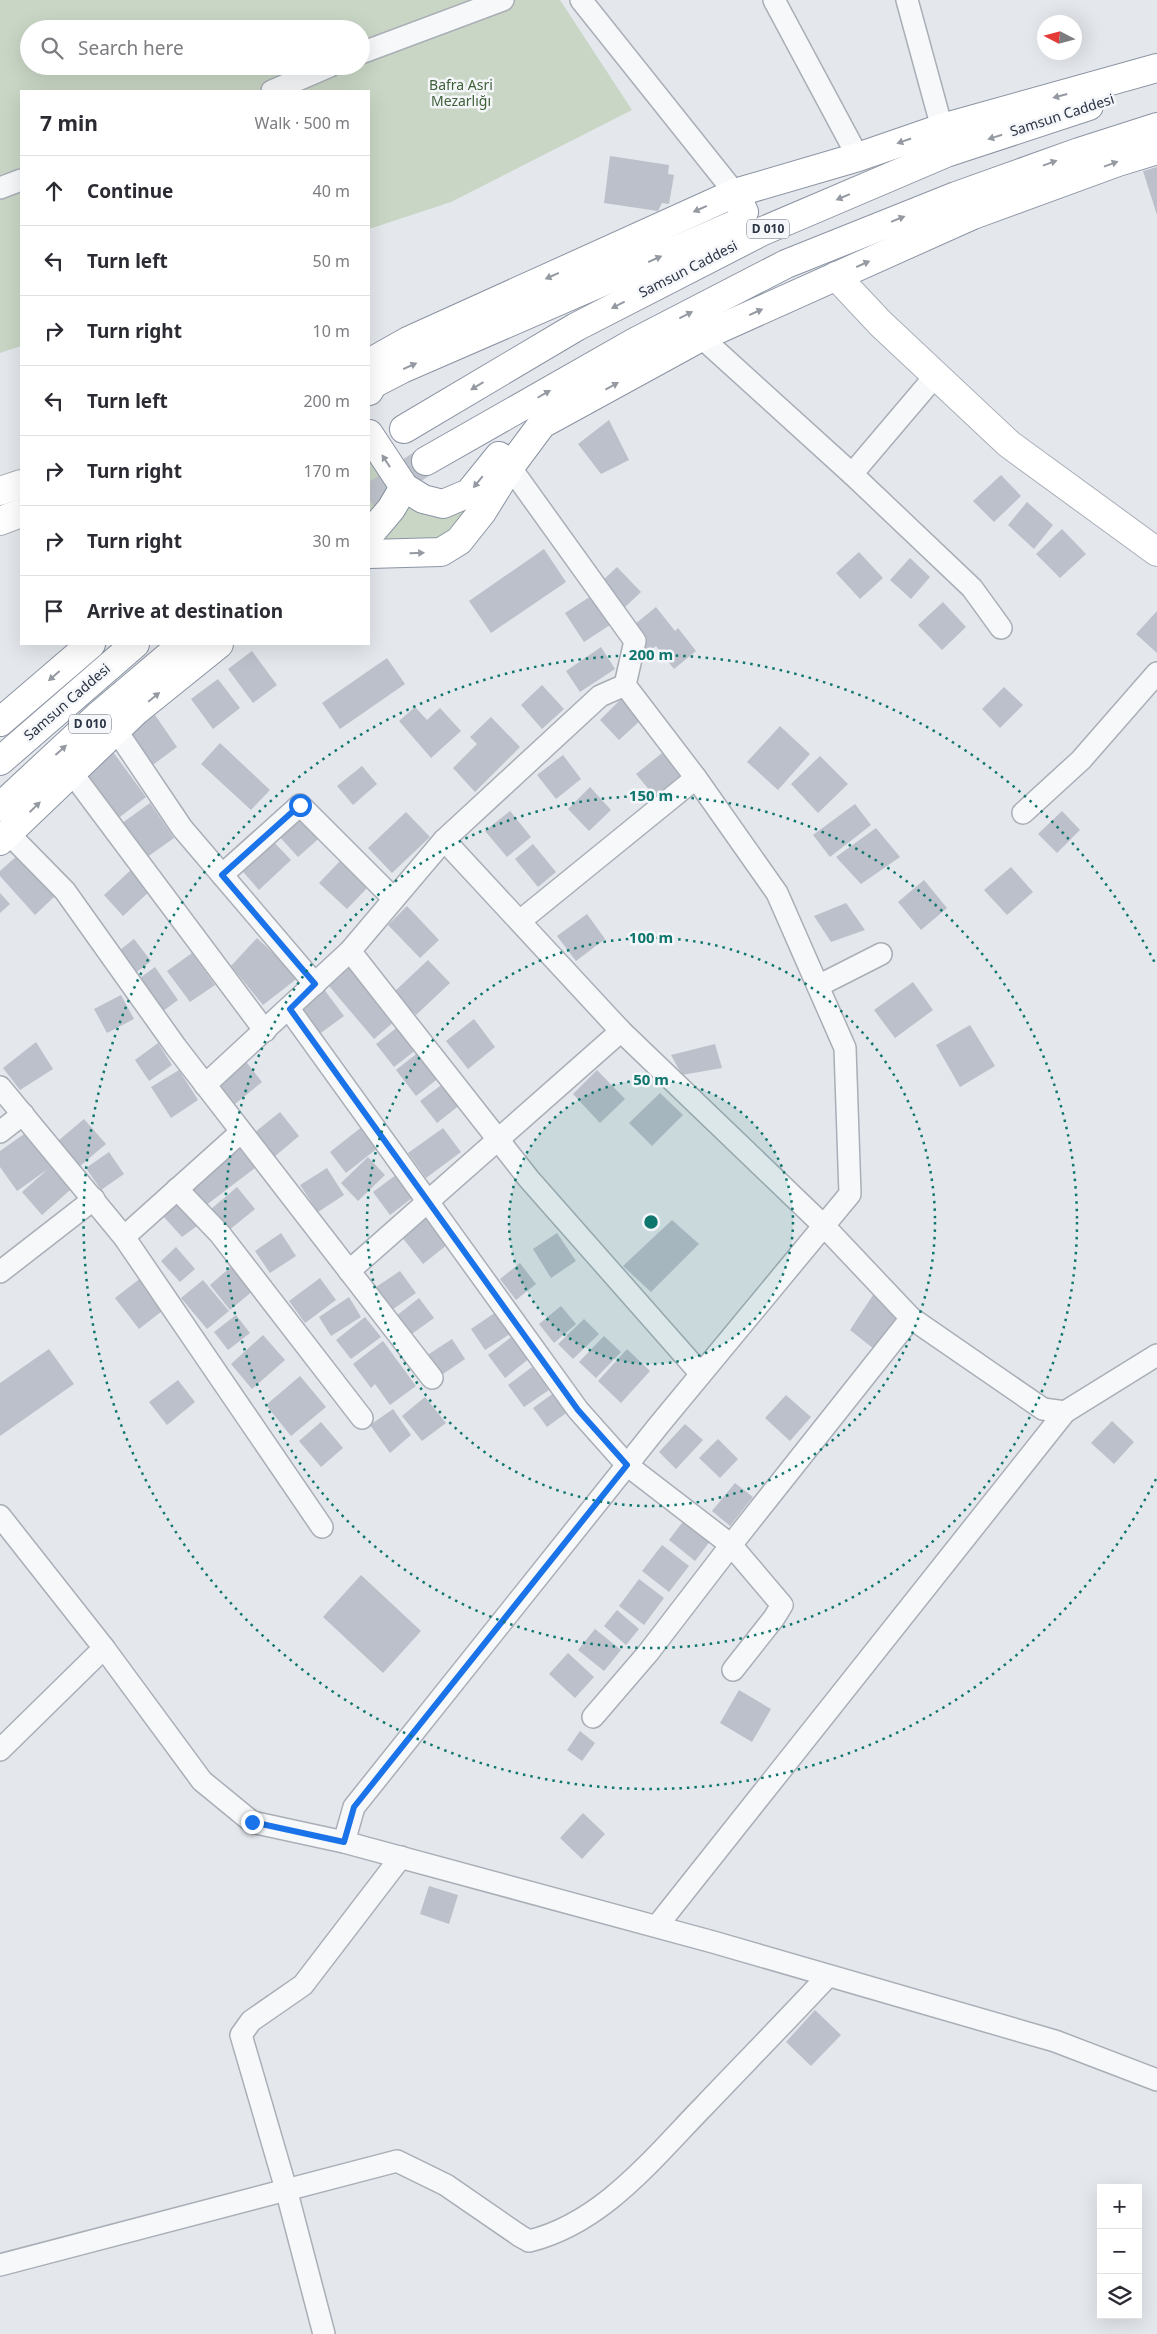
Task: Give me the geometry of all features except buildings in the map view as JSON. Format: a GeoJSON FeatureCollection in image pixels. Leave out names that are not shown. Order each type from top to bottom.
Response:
{"type":"FeatureCollection","features":[{"type":"Feature","properties":{"kind":"main road"},"geometry":{"type":"LineString","coordinates":[[370,362],[408,341],[735,193],[858,157],[942,128],[1157,68]]}},
{"type":"Feature","properties":{"kind":"main road","name":"Samsun Caddesi"},"geometry":{"type":"LineString","coordinates":[[404,429],[576,327],[764,231],[946,153],[1157,83]]}},
{"type":"Feature","properties":{"kind":"main road"},"geometry":{"type":"LineString","coordinates":[[426,461],[635,342],[786,264],[956,196],[1079,152],[1157,127]]}},
{"type":"Feature","properties":{"kind":"main road"},"geometry":{"type":"LineString","coordinates":[[370,554],[441,552],[459,541],[482,512],[510,467],[542,424],[701,337],[973,215],[1118,162],[1157,150]]}},
{"type":"Feature","properties":{"kind":"main road"},"geometry":{"type":"LineString","coordinates":[[370,389],[373,384],[402,369],[738,223],[744,212],[735,193]]}},
{"type":"Feature","properties":{"kind":"main road"},"geometry":{"type":"LineString","coordinates":[[836,276],[880,322],[1009,444],[1157,552]]}},
{"type":"Feature","properties":{"kind":"main road"},"geometry":{"type":"LineString","coordinates":[[370,436],[404,487],[422,499],[443,504],[470,493],[499,456],[510,467]]}},
{"type":"Feature","properties":{"kind":"main road"},"geometry":{"type":"LineString","coordinates":[[0,492],[20,484]]}},
{"type":"Feature","properties":{"kind":"main road"},"geometry":{"type":"LineString","coordinates":[[370,534],[391,509],[404,487]]}},
{"type":"Feature","properties":{"kind":"main road"},"geometry":{"type":"LineString","coordinates":[[0,521],[20,513]]}},
{"type":"Feature","properties":{"kind":"main road"},"geometry":{"type":"LineString","coordinates":[[0,722],[90,645]]}},
{"type":"Feature","properties":{"kind":"main road","name":"Samsun Caddesi"},"geometry":{"type":"LineString","coordinates":[[0,761],[133,645]]}},
{"type":"Feature","properties":{"kind":"main road","name":"D 010"},"geometry":{"type":"LineString","coordinates":[[0,807],[98,716],[182,645]]}},
{"type":"Feature","properties":{"kind":"main road"},"geometry":{"type":"LineString","coordinates":[[4,837],[137,710],[218,645]]}},
{"type":"Feature","properties":{"kind":"street"},"geometry":{"type":"LineString","coordinates":[[370,50],[503,0]]}},
{"type":"Feature","properties":{"kind":"street"},"geometry":{"type":"LineString","coordinates":[[581,0],[735,193]]}},
{"type":"Feature","properties":{"kind":"street"},"geometry":{"type":"LineString","coordinates":[[774,0],[858,157]]}},
{"type":"Feature","properties":{"kind":"street"},"geometry":{"type":"LineString","coordinates":[[907,0],[942,128]]}},
{"type":"Feature","properties":{"kind":"street"},"geometry":{"type":"LineString","coordinates":[[274,90],[309,75]]}},
{"type":"Feature","properties":{"kind":"street"},"geometry":{"type":"LineString","coordinates":[[0,188],[20,180]]}},
{"type":"Feature","properties":{"kind":"street"},"geometry":{"type":"LineString","coordinates":[[701,337],[852,474],[972,588],[1001,628]]}},
{"type":"Feature","properties":{"kind":"street"},"geometry":{"type":"LineString","coordinates":[[852,474],[936,375]]}},
{"type":"Feature","properties":{"kind":"street"},"geometry":{"type":"LineString","coordinates":[[510,467],[635,641],[625,685]]}},
{"type":"Feature","properties":{"kind":"street"},"geometry":{"type":"LineString","coordinates":[[1023,813],[1081,760],[1157,672]]}},
{"type":"Feature","properties":{"kind":"street"},"geometry":{"type":"LineString","coordinates":[[344,1842],[354,1807],[627,1465],[850,1194],[845,1048],[778,893],[696,778],[625,685]]}},
{"type":"Feature","properties":{"kind":"street"},"geometry":{"type":"LineString","coordinates":[[205,1085],[290,1009],[350,951],[444,840],[600,696],[625,685]]}},
{"type":"Feature","properties":{"kind":"street"},"geometry":{"type":"LineString","coordinates":[[116,730],[182,828],[315,984]]}},
{"type":"Feature","properties":{"kind":"street"},"geometry":{"type":"LineString","coordinates":[[72,773],[265,1031]]}},
{"type":"Feature","properties":{"kind":"street"},"geometry":{"type":"LineString","coordinates":[[520,921],[696,778]]}},
{"type":"Feature","properties":{"kind":"street"},"geometry":{"type":"LineString","coordinates":[[222,875],[300,805],[394,899]]}},
{"type":"Feature","properties":{"kind":"street"},"geometry":{"type":"LineString","coordinates":[[4,837],[65,891],[205,1085],[432,1378]]}},
{"type":"Feature","properties":{"kind":"street"},"geometry":{"type":"LineString","coordinates":[[444,840],[621,1031],[824,1226],[911,1318],[1043,1409],[1065,1412]]}},
{"type":"Feature","properties":{"kind":"street"},"geometry":{"type":"LineString","coordinates":[[350,951],[528,1179],[701,1374]]}},
{"type":"Feature","properties":{"kind":"street"},"geometry":{"type":"LineString","coordinates":[[818,986],[881,954]]}},
{"type":"Feature","properties":{"kind":"street"},"geometry":{"type":"LineString","coordinates":[[290,1009],[578,1410],[627,1465],[731,1545],[782,1605],[733,1670]]}},
{"type":"Feature","properties":{"kind":"street"},"geometry":{"type":"LineString","coordinates":[[349,1271],[496,1139],[621,1031]]}},
{"type":"Feature","properties":{"kind":"street"},"geometry":{"type":"LineString","coordinates":[[0,1087],[124,1237],[322,1527]]}},
{"type":"Feature","properties":{"kind":"street"},"geometry":{"type":"LineString","coordinates":[[0,1132],[23,1114]]}},
{"type":"Feature","properties":{"kind":"street"},"geometry":{"type":"LineString","coordinates":[[124,1237],[241,1132]]}},
{"type":"Feature","properties":{"kind":"street"},"geometry":{"type":"LineString","coordinates":[[177,1189],[220,1234],[362,1418]]}},
{"type":"Feature","properties":{"kind":"street"},"geometry":{"type":"LineString","coordinates":[[0,1272],[94,1199]]}},
{"type":"Feature","properties":{"kind":"street"},"geometry":{"type":"LineString","coordinates":[[593,1717],[648,1654],[731,1545],[911,1318]]}},
{"type":"Feature","properties":{"kind":"street"},"geometry":{"type":"LineString","coordinates":[[657,1926],[1065,1412],[1157,1356]]}},
{"type":"Feature","properties":{"kind":"street"},"geometry":{"type":"LineString","coordinates":[[0,1516],[104,1648],[202,1781],[252,1822],[344,1842],[657,1926],[1055,2042],[1157,2080]]}},
{"type":"Feature","properties":{"kind":"street"},"geometry":{"type":"LineString","coordinates":[[0,1750],[104,1648]]}},
{"type":"Feature","properties":{"kind":"street"},"geometry":{"type":"LineString","coordinates":[[324,2334],[286,2189],[241,2035],[251,2022],[303,1985],[400,1857]]}},
{"type":"Feature","properties":{"kind":"street"},"geometry":{"type":"LineString","coordinates":[[0,2265],[396,2161],[446,2185],[529,2241],[548,2237],[580,2221],[624,2188],[828,1976]]}},
{"type":"Feature","properties":{"kind":"green space","name":"Bafra Asri Mezarlığı"},"geometry":{"type":"Polygon","coordinates":[[[0,0],[560,0],[632,110],[451,202],[370,229],[370,90],[20,90],[20,346],[0,353],[0,0]]]}},
{"type":"Feature","properties":{"kind":"green space"},"geometry":{"type":"Polygon","coordinates":[[[370,459],[378,471],[381,485],[379,499],[370,511],[370,459]]]}},
{"type":"Feature","properties":{"kind":"green space"},"geometry":{"type":"Polygon","coordinates":[[[481,494],[452,530],[435,539],[404,543],[373,542],[400,522],[409,502],[481,494]]]}},
{"type":"Feature","properties":{"kind":"tunnel"},"geometry":{"type":"LineString","coordinates":[[370,498],[426,461]]}},
{"type":"Feature","properties":{"kind":"route"},"geometry":{"type":"LineString","coordinates":[[252,1822],[344,1842],[354,1807],[627,1465],[578,1410],[290,1009],[315,984],[222,875],[300,805]]}}]}
